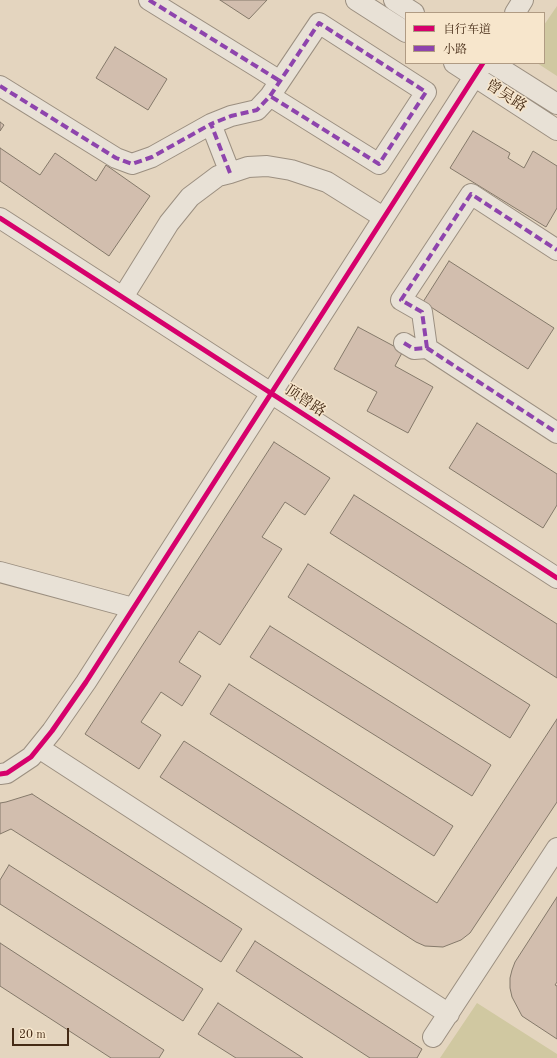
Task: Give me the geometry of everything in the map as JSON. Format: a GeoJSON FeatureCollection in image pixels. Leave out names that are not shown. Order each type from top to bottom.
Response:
{"type":"FeatureCollection","features":[{"type":"Feature","properties":{"kind":"street"},"geometry":{"type":"LineString","coordinates":[[0,86],[116,158],[132,164],[152,157],[211,124],[231,116],[257,110],[275,89],[319,23],[426,92],[379,164],[275,89],[149,0]]}},
{"type":"Feature","properties":{"kind":"street"},"geometry":{"type":"LineString","coordinates":[[356,0],[405,31]]}},
{"type":"Feature","properties":{"kind":"street"},"geometry":{"type":"LineString","coordinates":[[394,0],[412,12]]}},
{"type":"Feature","properties":{"kind":"street"},"geometry":{"type":"LineString","coordinates":[[516,12],[523,0]]}},
{"type":"Feature","properties":{"kind":"street","name":"曾吴路"},"geometry":{"type":"LineString","coordinates":[[458,64],[479,70],[557,130]]}},
{"type":"Feature","properties":{"kind":"street","name":"曾吴路"},"geometry":{"type":"LineString","coordinates":[[494,64],[557,104]]}},
{"type":"Feature","properties":{"kind":"street"},"geometry":{"type":"LineString","coordinates":[[0,774],[6,773],[31,757],[52,731],[86,682],[383,217],[479,70]]}},
{"type":"Feature","properties":{"kind":"street"},"geometry":{"type":"LineString","coordinates":[[211,124],[230,173]]}},
{"type":"Feature","properties":{"kind":"street"},"geometry":{"type":"LineString","coordinates":[[123,297],[169,223],[190,197],[218,176],[248,167],[267,166],[291,170],[327,182],[383,217]]}},
{"type":"Feature","properties":{"kind":"street"},"geometry":{"type":"LineString","coordinates":[[427,348],[422,312],[401,300],[471,194],[557,250]]}},
{"type":"Feature","properties":{"kind":"street","name":"顶曾路"},"geometry":{"type":"LineString","coordinates":[[0,218],[557,578]]}},
{"type":"Feature","properties":{"kind":"street"},"geometry":{"type":"LineString","coordinates":[[404,343],[414,349],[427,348],[557,433]]}},
{"type":"Feature","properties":{"kind":"street"},"geometry":{"type":"LineString","coordinates":[[0,572],[133,608]]}},
{"type":"Feature","properties":{"kind":"street"},"geometry":{"type":"LineString","coordinates":[[39,748],[449,1014]]}},
{"type":"Feature","properties":{"kind":"street"},"geometry":{"type":"LineString","coordinates":[[434,1037],[557,848]]}},
{"type":"Feature","properties":{"kind":"shaded area"},"geometry":{"type":"Polygon","coordinates":[[[557,6],[557,76],[539,64],[545,64],[545,24],[557,6]]]}},
{"type":"Feature","properties":{"kind":"shaded area"},"geometry":{"type":"Polygon","coordinates":[[[477,1003],[557,1054],[557,1058],[440,1058],[477,1003]]]}},
{"type":"Feature","properties":{"kind":"building"},"geometry":{"type":"Polygon","coordinates":[[[220,0],[267,0],[249,19],[220,0]]]}},
{"type":"Feature","properties":{"kind":"building"},"geometry":{"type":"Polygon","coordinates":[[[115,47],[167,79],[148,110],[96,78],[115,47]]]}},
{"type":"Feature","properties":{"kind":"building"},"geometry":{"type":"Polygon","coordinates":[[[0,122],[4,125],[0,131],[0,122]]]}},
{"type":"Feature","properties":{"kind":"building"},"geometry":{"type":"Polygon","coordinates":[[[473,131],[510,153],[508,158],[524,168],[533,151],[557,166],[557,208],[546,227],[450,168],[473,131]]]}},
{"type":"Feature","properties":{"kind":"building"},"geometry":{"type":"Polygon","coordinates":[[[0,148],[40,175],[55,153],[96,181],[106,165],[150,196],[109,256],[0,181],[0,148]]]}},
{"type":"Feature","properties":{"kind":"building"},"geometry":{"type":"Polygon","coordinates":[[[449,261],[554,328],[528,369],[423,302],[449,261]]]}},
{"type":"Feature","properties":{"kind":"building"},"geometry":{"type":"Polygon","coordinates":[[[358,327],[403,351],[395,366],[433,387],[408,433],[367,411],[377,392],[334,369],[358,327]]]}},
{"type":"Feature","properties":{"kind":"building"},"geometry":{"type":"Polygon","coordinates":[[[477,423],[557,474],[557,505],[543,528],[449,468],[477,423]]]}},
{"type":"Feature","properties":{"kind":"building"},"geometry":{"type":"Polygon","coordinates":[[[274,442],[330,478],[305,515],[285,502],[262,537],[282,549],[220,645],[199,631],[179,662],[201,676],[182,706],[161,692],[141,722],[161,735],[139,769],[85,734],[274,442]]]}},
{"type":"Feature","properties":{"kind":"building"},"geometry":{"type":"Polygon","coordinates":[[[354,495],[557,624],[557,678],[330,533],[354,495]]]}},
{"type":"Feature","properties":{"kind":"building"},"geometry":{"type":"Polygon","coordinates":[[[308,564],[530,705],[510,738],[288,597],[308,564]]]}},
{"type":"Feature","properties":{"kind":"building"},"geometry":{"type":"Polygon","coordinates":[[[270,626],[491,765],[472,796],[250,657],[270,626]]]}},
{"type":"Feature","properties":{"kind":"building"},"geometry":{"type":"Polygon","coordinates":[[[229,684],[453,826],[434,856],[210,714],[229,684]]]}},
{"type":"Feature","properties":{"kind":"building"},"geometry":{"type":"Polygon","coordinates":[[[557,719],[557,802],[470,933],[461,940],[443,947],[425,946],[416,942],[160,777],[184,741],[437,903],[557,719]]]}},
{"type":"Feature","properties":{"kind":"building"},"geometry":{"type":"Polygon","coordinates":[[[32,794],[242,929],[221,962],[11,829],[0,834],[0,803],[32,794]]]}},
{"type":"Feature","properties":{"kind":"building"},"geometry":{"type":"Polygon","coordinates":[[[9,865],[203,989],[183,1021],[0,904],[0,880],[9,865]]]}},
{"type":"Feature","properties":{"kind":"building"},"geometry":{"type":"Polygon","coordinates":[[[557,897],[557,982],[555,985],[557,986],[557,1039],[522,1016],[512,997],[510,978],[515,962],[557,897]]]}},
{"type":"Feature","properties":{"kind":"building"},"geometry":{"type":"Polygon","coordinates":[[[255,941],[422,1049],[417,1058],[370,1058],[236,971],[255,941]]]}},
{"type":"Feature","properties":{"kind":"building"},"geometry":{"type":"Polygon","coordinates":[[[0,943],[164,1050],[159,1058],[111,1058],[0,986],[0,943]]]}},
{"type":"Feature","properties":{"kind":"building"},"geometry":{"type":"Polygon","coordinates":[[[218,1003],[303,1058],[236,1058],[198,1034],[218,1003]]]}},
{"type":"Feature","properties":{"kind":"marked path"},"geometry":{"type":"LineString","coordinates":[[149,0],[280,81]]}},
{"type":"Feature","properties":{"kind":"marked path"},"geometry":{"type":"LineString","coordinates":[[230,173],[211,124],[231,116],[257,110],[270,96],[319,23],[426,92],[379,164],[270,96]]}},
{"type":"Feature","properties":{"kind":"marked path"},"geometry":{"type":"LineString","coordinates":[[0,86],[116,158],[132,164],[152,157],[211,124]]}},
{"type":"Feature","properties":{"kind":"marked path"},"geometry":{"type":"LineString","coordinates":[[427,348],[422,312],[401,300],[471,194],[557,250]]}},
{"type":"Feature","properties":{"kind":"marked path"},"geometry":{"type":"LineString","coordinates":[[404,343],[414,349],[427,348],[557,433]]}},
{"type":"Feature","properties":{"kind":"cycle path"},"geometry":{"type":"LineString","coordinates":[[0,774],[7,773],[31,757],[52,731],[86,682],[482,64]]}},
{"type":"Feature","properties":{"kind":"cycle path"},"geometry":{"type":"LineString","coordinates":[[0,218],[557,578]]}}]}
